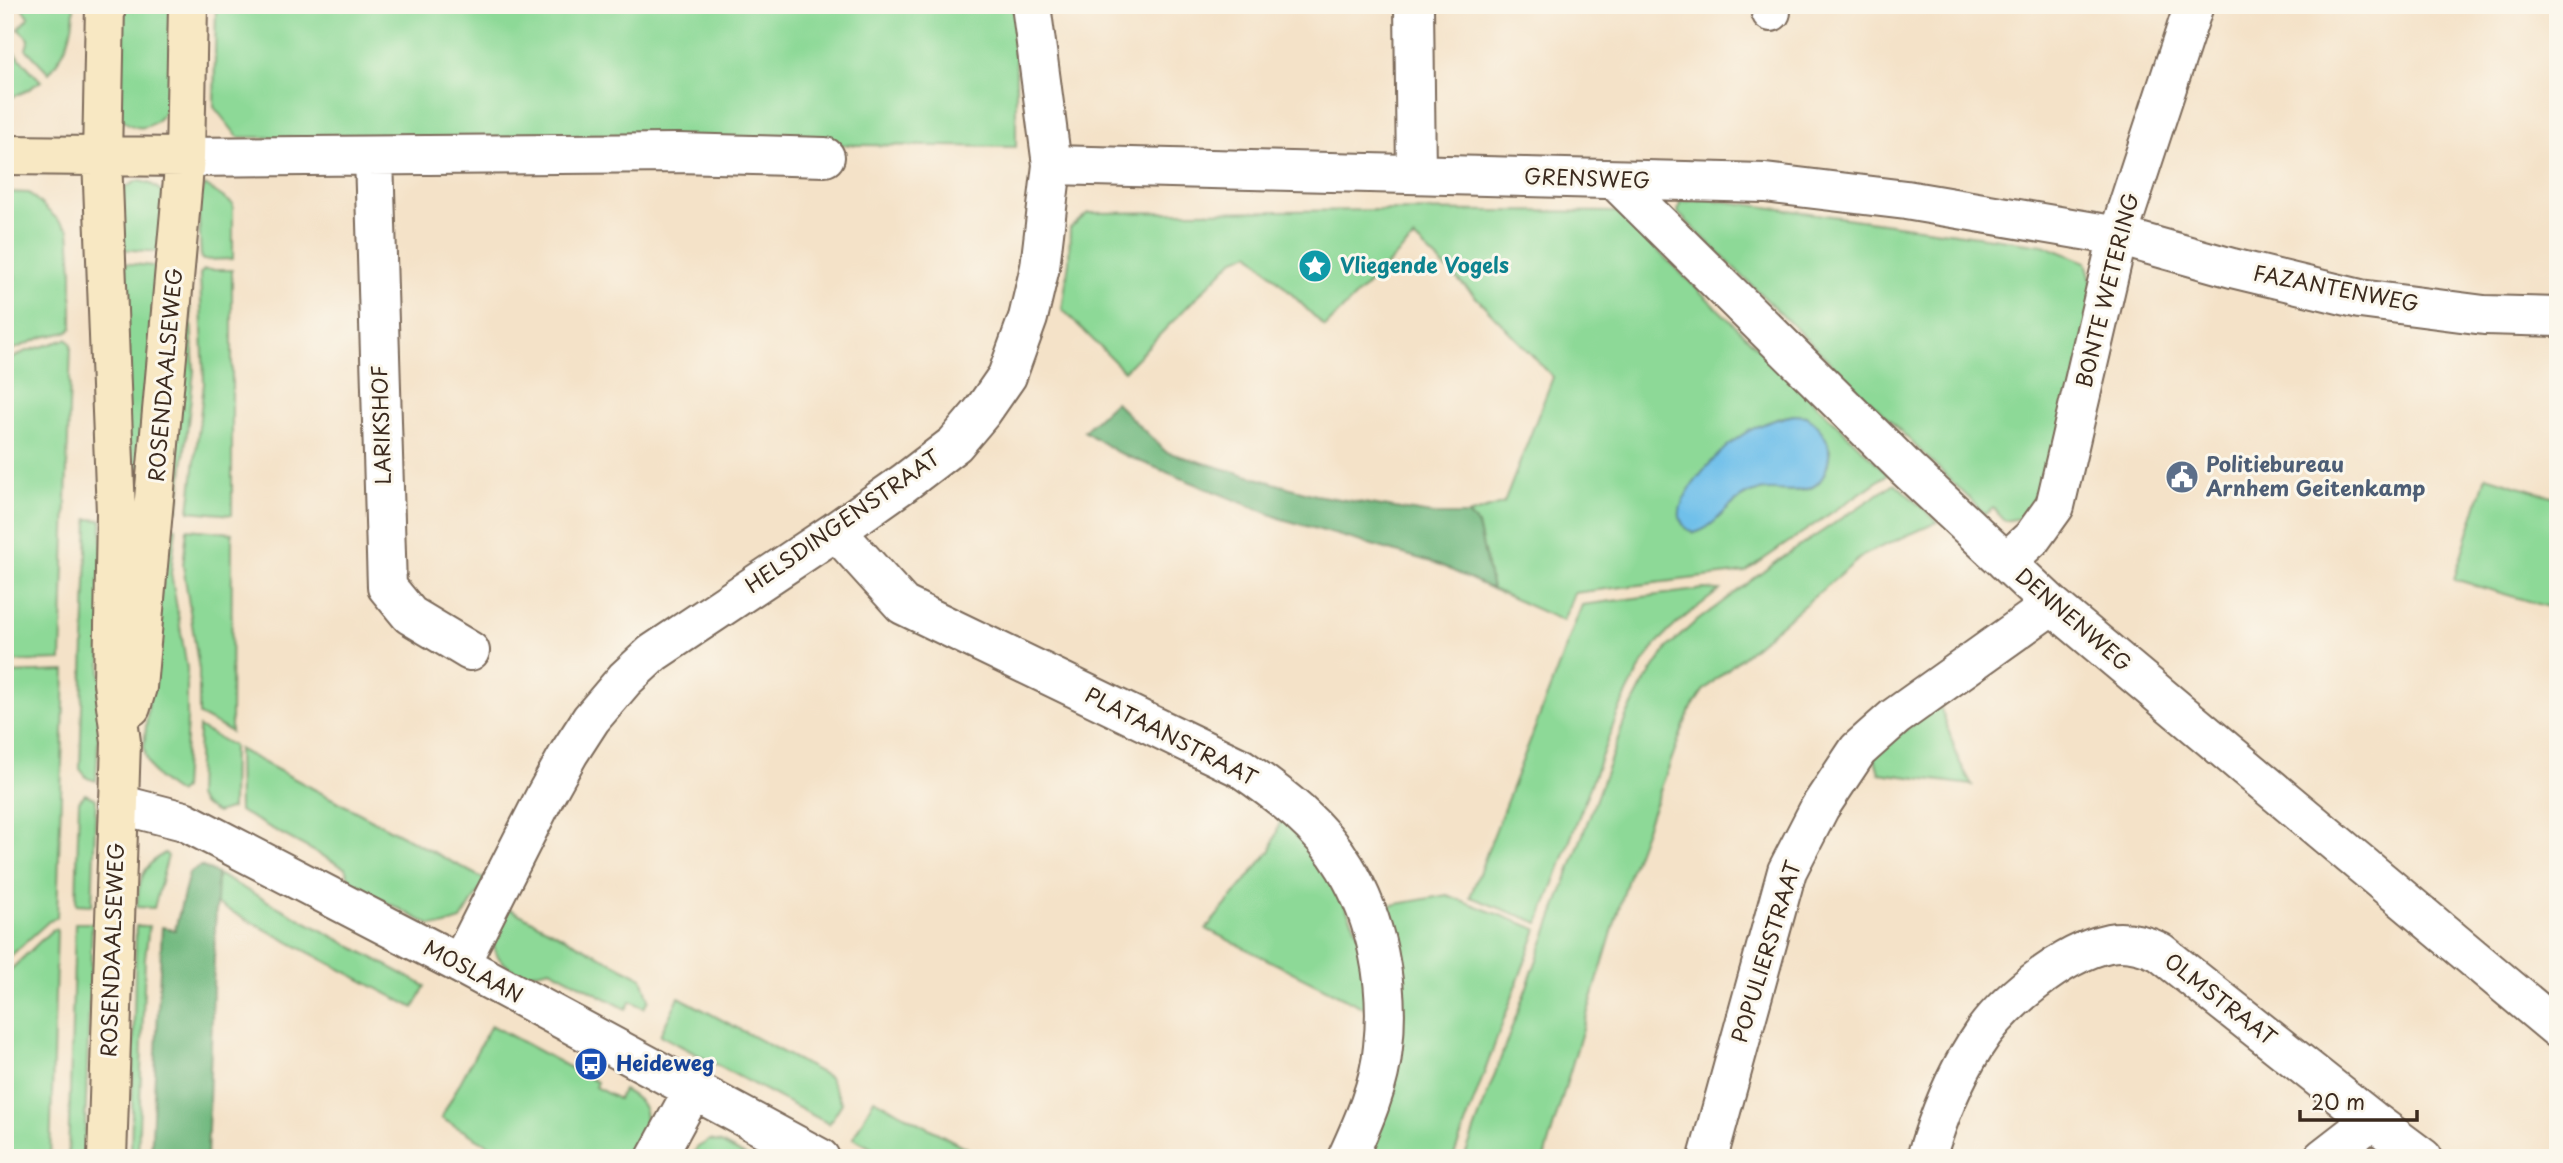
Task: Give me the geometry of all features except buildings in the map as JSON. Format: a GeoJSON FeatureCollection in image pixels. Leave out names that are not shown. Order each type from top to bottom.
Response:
{"type":"FeatureCollection","features":[{"type":"Feature","properties":{"kind":"street","name":"ROSENDAALSEWEG"},"geometry":{"type":"LineString","coordinates":[[105,5],[102,158],[116,513],[113,683],[121,742],[107,1158]]}},
{"type":"Feature","properties":{"kind":"street","name":"ROSENDAALSEWEG"},"geometry":{"type":"LineString","coordinates":[[121,742],[137,687],[185,157],[188,5]]}},
{"type":"Feature","properties":{"kind":"street","name":"HELSDINGENSTRAAT"},"geometry":{"type":"LineString","coordinates":[[460,964],[557,774],[591,719],[625,679],[664,646],[904,484],[955,443],[982,412],[1007,376],[1028,318],[1040,267],[1052,165],[1031,5]]}},
{"type":"Feature","properties":{"kind":"street"},"geometry":{"type":"LineString","coordinates":[[1414,5],[1416,174]]}},
{"type":"Feature","properties":{"kind":"street","name":"BONTE WETERING"},"geometry":{"type":"LineString","coordinates":[[2006,562],[2032,538],[2055,506],[2118,236],[2194,5]]}},
{"type":"Feature","properties":{"kind":"street"},"geometry":{"type":"LineString","coordinates":[[5,155],[102,158],[678,153],[825,157]]}},
{"type":"Feature","properties":{"kind":"street","name":"LARIKSHOF"},"geometry":{"type":"LineString","coordinates":[[374,157],[387,587],[410,615],[470,651]]}},
{"type":"Feature","properties":{"kind":"street","name":"GRENSWEG"},"geometry":{"type":"LineString","coordinates":[[1052,165],[1778,185],[1906,200],[2118,236]]}},
{"type":"Feature","properties":{"kind":"street","name":"DENNENWEG"},"geometry":{"type":"LineString","coordinates":[[1616,181],[1907,469],[2052,605],[2558,1029]]}},
{"type":"Feature","properties":{"kind":"street","name":"FAZANTENWEG"},"geometry":{"type":"LineString","coordinates":[[2118,236],[2232,268],[2361,299],[2484,315],[2558,317]]}},
{"type":"Feature","properties":{"kind":"street","name":"PLATAANSTRAAT"},"geometry":{"type":"LineString","coordinates":[[835,531],[903,605],[1241,768],[1284,798],[1321,836],[1345,866],[1362,903],[1378,951],[1385,999],[1383,1048],[1373,1095],[1347,1158]]}},
{"type":"Feature","properties":{"kind":"street","name":"POPULIERSTRAAT"},"geometry":{"type":"LineString","coordinates":[[1709,1158],[1787,871],[1820,807],[1858,750],[1895,717],[2052,605]]}},
{"type":"Feature","properties":{"kind":"street","name":"MOSLAAN"},"geometry":{"type":"LineString","coordinates":[[118,804],[184,821],[460,964],[820,1158]]}},
{"type":"Feature","properties":{"kind":"street","name":"OLMSTRAAT"},"geometry":{"type":"LineString","coordinates":[[1926,1158],[1935,1127],[1956,1076],[1975,1044],[2000,1012],[2033,984],[2064,963],[2110,943],[2144,944],[2160,952],[2423,1158]]}},
{"type":"Feature","properties":{"kind":"street"},"geometry":{"type":"LineString","coordinates":[[656,1158],[693,1090]]}},
{"type":"Feature","properties":{"kind":"street"},"geometry":{"type":"LineString","coordinates":[[2323,1158],[2372,1120]]}},
{"type":"Feature","properties":{"kind":"green space"},"geometry":{"type":"Polygon","coordinates":[[[25,5],[74,5],[68,42],[49,73],[26,49],[29,39],[18,29],[29,17],[22,9],[25,5]]]}},
{"type":"Feature","properties":{"kind":"green space"},"geometry":{"type":"Polygon","coordinates":[[[114,5],[172,5],[171,102],[160,118],[146,126],[131,125],[116,112],[114,5]]]}},
{"type":"Feature","properties":{"kind":"green space"},"geometry":{"type":"Polygon","coordinates":[[[216,5],[1016,5],[1016,147],[238,137],[214,107],[216,5]]]}},
{"type":"Feature","properties":{"kind":"green space"},"geometry":{"type":"Polygon","coordinates":[[[5,43],[41,81],[5,100],[5,43]]]}},
{"type":"Feature","properties":{"kind":"green space"},"geometry":{"type":"Polygon","coordinates":[[[137,181],[153,185],[165,195],[163,252],[117,249],[118,191],[137,181]]]}},
{"type":"Feature","properties":{"kind":"green space"},"geometry":{"type":"Polygon","coordinates":[[[205,185],[233,204],[233,259],[201,258],[198,203],[205,185]]]}},
{"type":"Feature","properties":{"kind":"green space"},"geometry":{"type":"Polygon","coordinates":[[[5,192],[29,193],[69,230],[72,328],[68,332],[43,337],[5,353],[5,293],[15,278],[11,258],[5,258],[5,192]]]}},
{"type":"Feature","properties":{"kind":"green space"},"geometry":{"type":"Polygon","coordinates":[[[1707,199],[2043,245],[2086,262],[2095,293],[2052,482],[2032,510],[2020,518],[2005,521],[1993,508],[1985,514],[1678,213],[1680,202],[1707,199]]]}},
{"type":"Feature","properties":{"kind":"green space"},"geometry":{"type":"Polygon","coordinates":[[[1380,210],[1618,212],[1888,474],[1745,572],[1574,593],[1563,621],[1492,589],[1478,525],[1468,515],[1504,503],[1553,377],[1472,293],[1414,238],[1325,327],[1250,253],[1233,260],[1124,371],[1062,309],[1069,262],[1070,228],[1088,213],[1380,210]],[[1794,415],[1763,425],[1685,528],[1694,533],[1702,530],[1746,495],[1760,491],[1809,489],[1818,483],[1825,470],[1830,450],[1794,415]]]}},
{"type":"Feature","properties":{"kind":"green space"},"geometry":{"type":"Polygon","coordinates":[[[121,263],[163,267],[143,505],[129,506],[121,263]]]}},
{"type":"Feature","properties":{"kind":"green space"},"geometry":{"type":"Polygon","coordinates":[[[204,270],[232,270],[232,515],[189,511],[204,383],[200,274],[204,270]]]}},
{"type":"Feature","properties":{"kind":"green space"},"geometry":{"type":"Polygon","coordinates":[[[190,305],[194,371],[178,510],[169,509],[190,305]]]}},
{"type":"Feature","properties":{"kind":"green space"},"geometry":{"type":"Polygon","coordinates":[[[67,339],[71,344],[61,660],[5,662],[5,362],[24,352],[67,339]]]}},
{"type":"Feature","properties":{"kind":"green space"},"geometry":{"type":"Polygon","coordinates":[[[1115,402],[1166,452],[1315,495],[1437,515],[1468,515],[1478,525],[1492,589],[1438,564],[1282,519],[1117,452],[1084,431],[1115,402]]]}},
{"type":"Feature","properties":{"kind":"green space"},"geometry":{"type":"Polygon","coordinates":[[[2486,476],[2558,498],[2558,610],[2454,579],[2486,476]]]}},
{"type":"Feature","properties":{"kind":"green space"},"geometry":{"type":"Polygon","coordinates":[[[1895,483],[1938,522],[1865,554],[1716,679],[1703,691],[1689,712],[1630,872],[1544,1158],[1464,1158],[1626,717],[1642,686],[1668,647],[1693,624],[1779,560],[1895,483]]]}},
{"type":"Feature","properties":{"kind":"green space"},"geometry":{"type":"Polygon","coordinates":[[[88,519],[102,520],[101,690],[96,781],[87,778],[80,769],[88,519]]]}},
{"type":"Feature","properties":{"kind":"green space"},"geometry":{"type":"Polygon","coordinates":[[[167,527],[176,528],[171,573],[187,668],[183,789],[178,793],[155,775],[144,748],[167,527]]]}},
{"type":"Feature","properties":{"kind":"green space"},"geometry":{"type":"Polygon","coordinates":[[[187,529],[232,533],[231,732],[199,715],[199,670],[183,565],[187,529]]]}},
{"type":"Feature","properties":{"kind":"green space"},"geometry":{"type":"Polygon","coordinates":[[[1704,589],[1720,590],[1663,637],[1631,685],[1617,715],[1539,923],[1470,897],[1582,605],[1704,589]]]}},
{"type":"Feature","properties":{"kind":"green space"},"geometry":{"type":"Polygon","coordinates":[[[65,671],[57,917],[49,921],[5,961],[5,673],[65,671]]]}},
{"type":"Feature","properties":{"kind":"green space"},"geometry":{"type":"Polygon","coordinates":[[[1939,703],[1959,761],[1972,785],[1879,773],[1874,755],[1939,703]]]}},
{"type":"Feature","properties":{"kind":"green space"},"geometry":{"type":"Polygon","coordinates":[[[199,727],[233,746],[232,808],[217,813],[203,805],[197,797],[199,727]]]}},
{"type":"Feature","properties":{"kind":"green space"},"geometry":{"type":"Polygon","coordinates":[[[238,749],[486,880],[461,920],[442,926],[430,925],[352,884],[345,868],[239,811],[238,749]]]}},
{"type":"Feature","properties":{"kind":"green space"},"geometry":{"type":"Polygon","coordinates":[[[85,794],[96,799],[92,905],[76,904],[79,801],[85,794]]]}},
{"type":"Feature","properties":{"kind":"green space"},"geometry":{"type":"Polygon","coordinates":[[[1282,816],[1322,860],[1360,936],[1370,1011],[1206,929],[1271,850],[1282,816]]]}},
{"type":"Feature","properties":{"kind":"green space"},"geometry":{"type":"Polygon","coordinates":[[[165,853],[168,856],[154,908],[137,907],[146,869],[165,853]]]}},
{"type":"Feature","properties":{"kind":"green space"},"geometry":{"type":"Polygon","coordinates":[[[201,866],[217,874],[207,1158],[151,1158],[162,927],[175,930],[189,873],[201,866]]]}},
{"type":"Feature","properties":{"kind":"green space"},"geometry":{"type":"Polygon","coordinates":[[[217,874],[425,986],[414,1008],[215,903],[217,874]]]}},
{"type":"Feature","properties":{"kind":"green space"},"geometry":{"type":"Polygon","coordinates":[[[1447,895],[1537,929],[1453,1158],[1362,1158],[1380,907],[1447,895]]]}},
{"type":"Feature","properties":{"kind":"green space"},"geometry":{"type":"Polygon","coordinates":[[[504,906],[642,978],[649,1000],[644,1008],[631,1001],[626,1009],[550,969],[523,975],[511,968],[502,961],[494,947],[496,929],[504,906]]]}},
{"type":"Feature","properties":{"kind":"green space"},"geometry":{"type":"Polygon","coordinates":[[[75,923],[92,923],[84,1158],[68,1158],[75,923]]]}},
{"type":"Feature","properties":{"kind":"green space"},"geometry":{"type":"Polygon","coordinates":[[[136,926],[149,926],[145,958],[138,1158],[131,1158],[136,926]]]}},
{"type":"Feature","properties":{"kind":"green space"},"geometry":{"type":"Polygon","coordinates":[[[57,929],[50,1158],[5,1158],[5,975],[52,930],[57,929]]]}},
{"type":"Feature","properties":{"kind":"green space"},"geometry":{"type":"Polygon","coordinates":[[[679,997],[829,1077],[842,1103],[829,1124],[660,1035],[679,997]]]}},
{"type":"Feature","properties":{"kind":"green space"},"geometry":{"type":"Polygon","coordinates":[[[491,1025],[597,1082],[595,1087],[618,1099],[623,1090],[642,1104],[646,1119],[629,1154],[614,1158],[512,1158],[441,1118],[491,1025]]]}},
{"type":"Feature","properties":{"kind":"green space"},"geometry":{"type":"Polygon","coordinates":[[[874,1099],[985,1158],[890,1158],[853,1138],[874,1099]]]}},
{"type":"Feature","properties":{"kind":"green space"},"geometry":{"type":"Polygon","coordinates":[[[710,1140],[749,1158],[691,1156],[698,1147],[710,1140]]]}},
{"type":"Feature","properties":{"kind":"water"},"geometry":{"type":"Polygon","coordinates":[[[1794,415],[1807,416],[1820,430],[1828,445],[1829,457],[1824,474],[1817,484],[1796,491],[1758,491],[1739,499],[1702,530],[1694,533],[1685,527],[1680,517],[1685,498],[1700,475],[1719,454],[1749,431],[1794,415]]]}},
{"type":"Feature","properties":{"kind":"place","name":"Vliegende Vogels"},"geometry":{"type":"Point","coordinates":[1315,266]}},
{"type":"Feature","properties":{"kind":"place","name":"Politiebureau Arnhem Geitenkamp"},"geometry":{"type":"Point","coordinates":[2182,477]}},
{"type":"Feature","properties":{"kind":"place","name":"Heideweg"},"geometry":{"type":"Point","coordinates":[591,1064]}}]}
